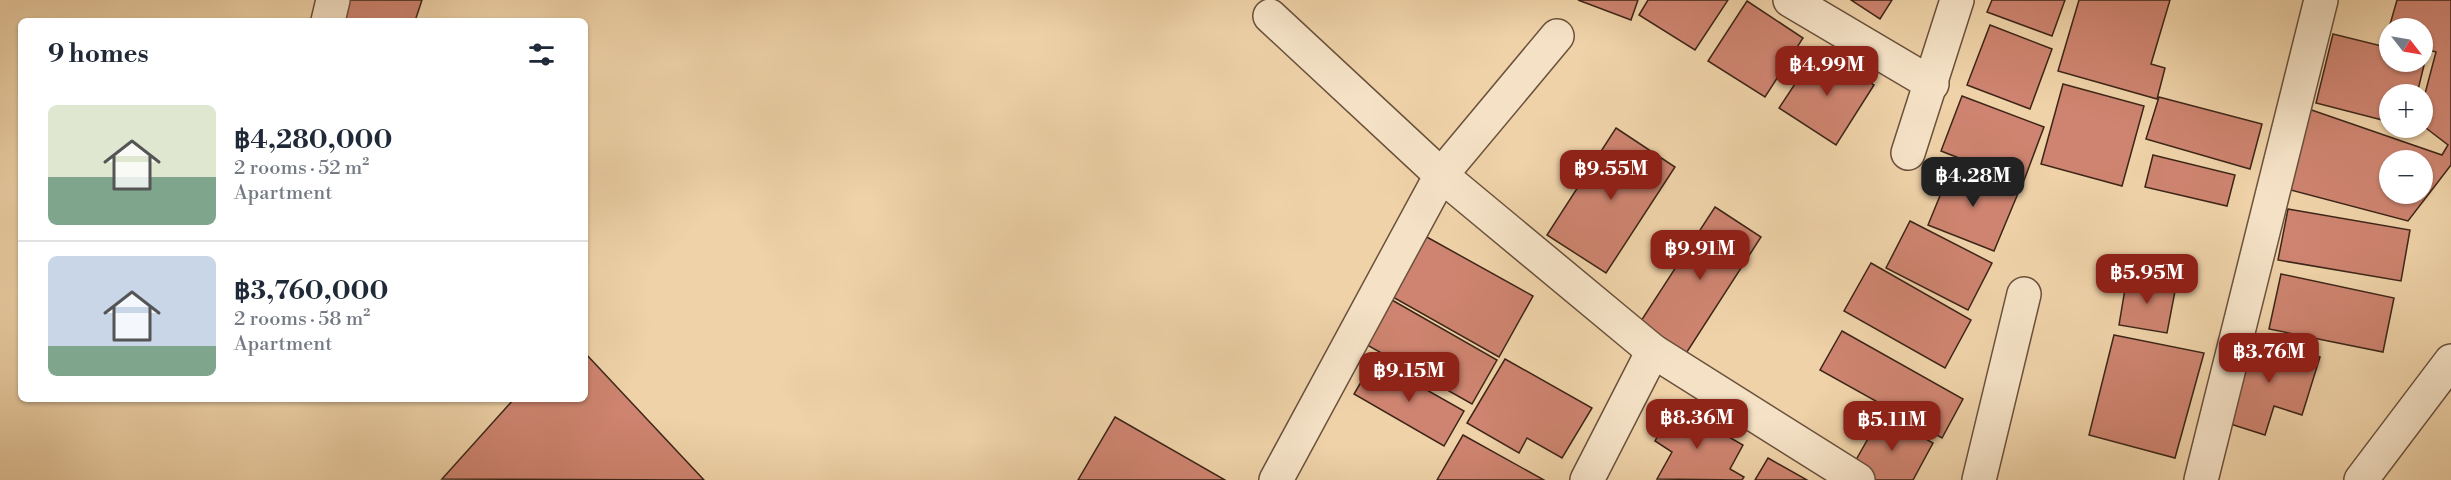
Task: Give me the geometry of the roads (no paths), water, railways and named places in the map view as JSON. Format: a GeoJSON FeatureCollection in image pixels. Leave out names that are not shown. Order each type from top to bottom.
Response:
{"type":"FeatureCollection","features":[{"type":"Feature","properties":{"kind":"street"},"geometry":{"type":"LineString","coordinates":[[329,18],[333,0]]}},
{"type":"Feature","properties":{"kind":"street"},"geometry":{"type":"LineString","coordinates":[[1790,0],[1932,84]]}},
{"type":"Feature","properties":{"kind":"street"},"geometry":{"type":"LineString","coordinates":[[1908,153],[1932,84],[1957,0]]}},
{"type":"Feature","properties":{"kind":"street"},"geometry":{"type":"LineString","coordinates":[[2201,480],[2321,0]]}},
{"type":"Feature","properties":{"kind":"street"},"geometry":{"type":"LineString","coordinates":[[1270,16],[1441,175],[1653,351],[1858,480]]}},
{"type":"Feature","properties":{"kind":"street"},"geometry":{"type":"LineString","coordinates":[[1276,480],[1441,175],[1557,36]]}},
{"type":"Feature","properties":{"kind":"street"},"geometry":{"type":"LineString","coordinates":[[1979,480],[2025,294]]}},
{"type":"Feature","properties":{"kind":"street"},"geometry":{"type":"LineString","coordinates":[[1587,480],[1653,351]]}},
{"type":"Feature","properties":{"kind":"street"},"geometry":{"type":"LineString","coordinates":[[2361,480],[2451,361]]}}]}
